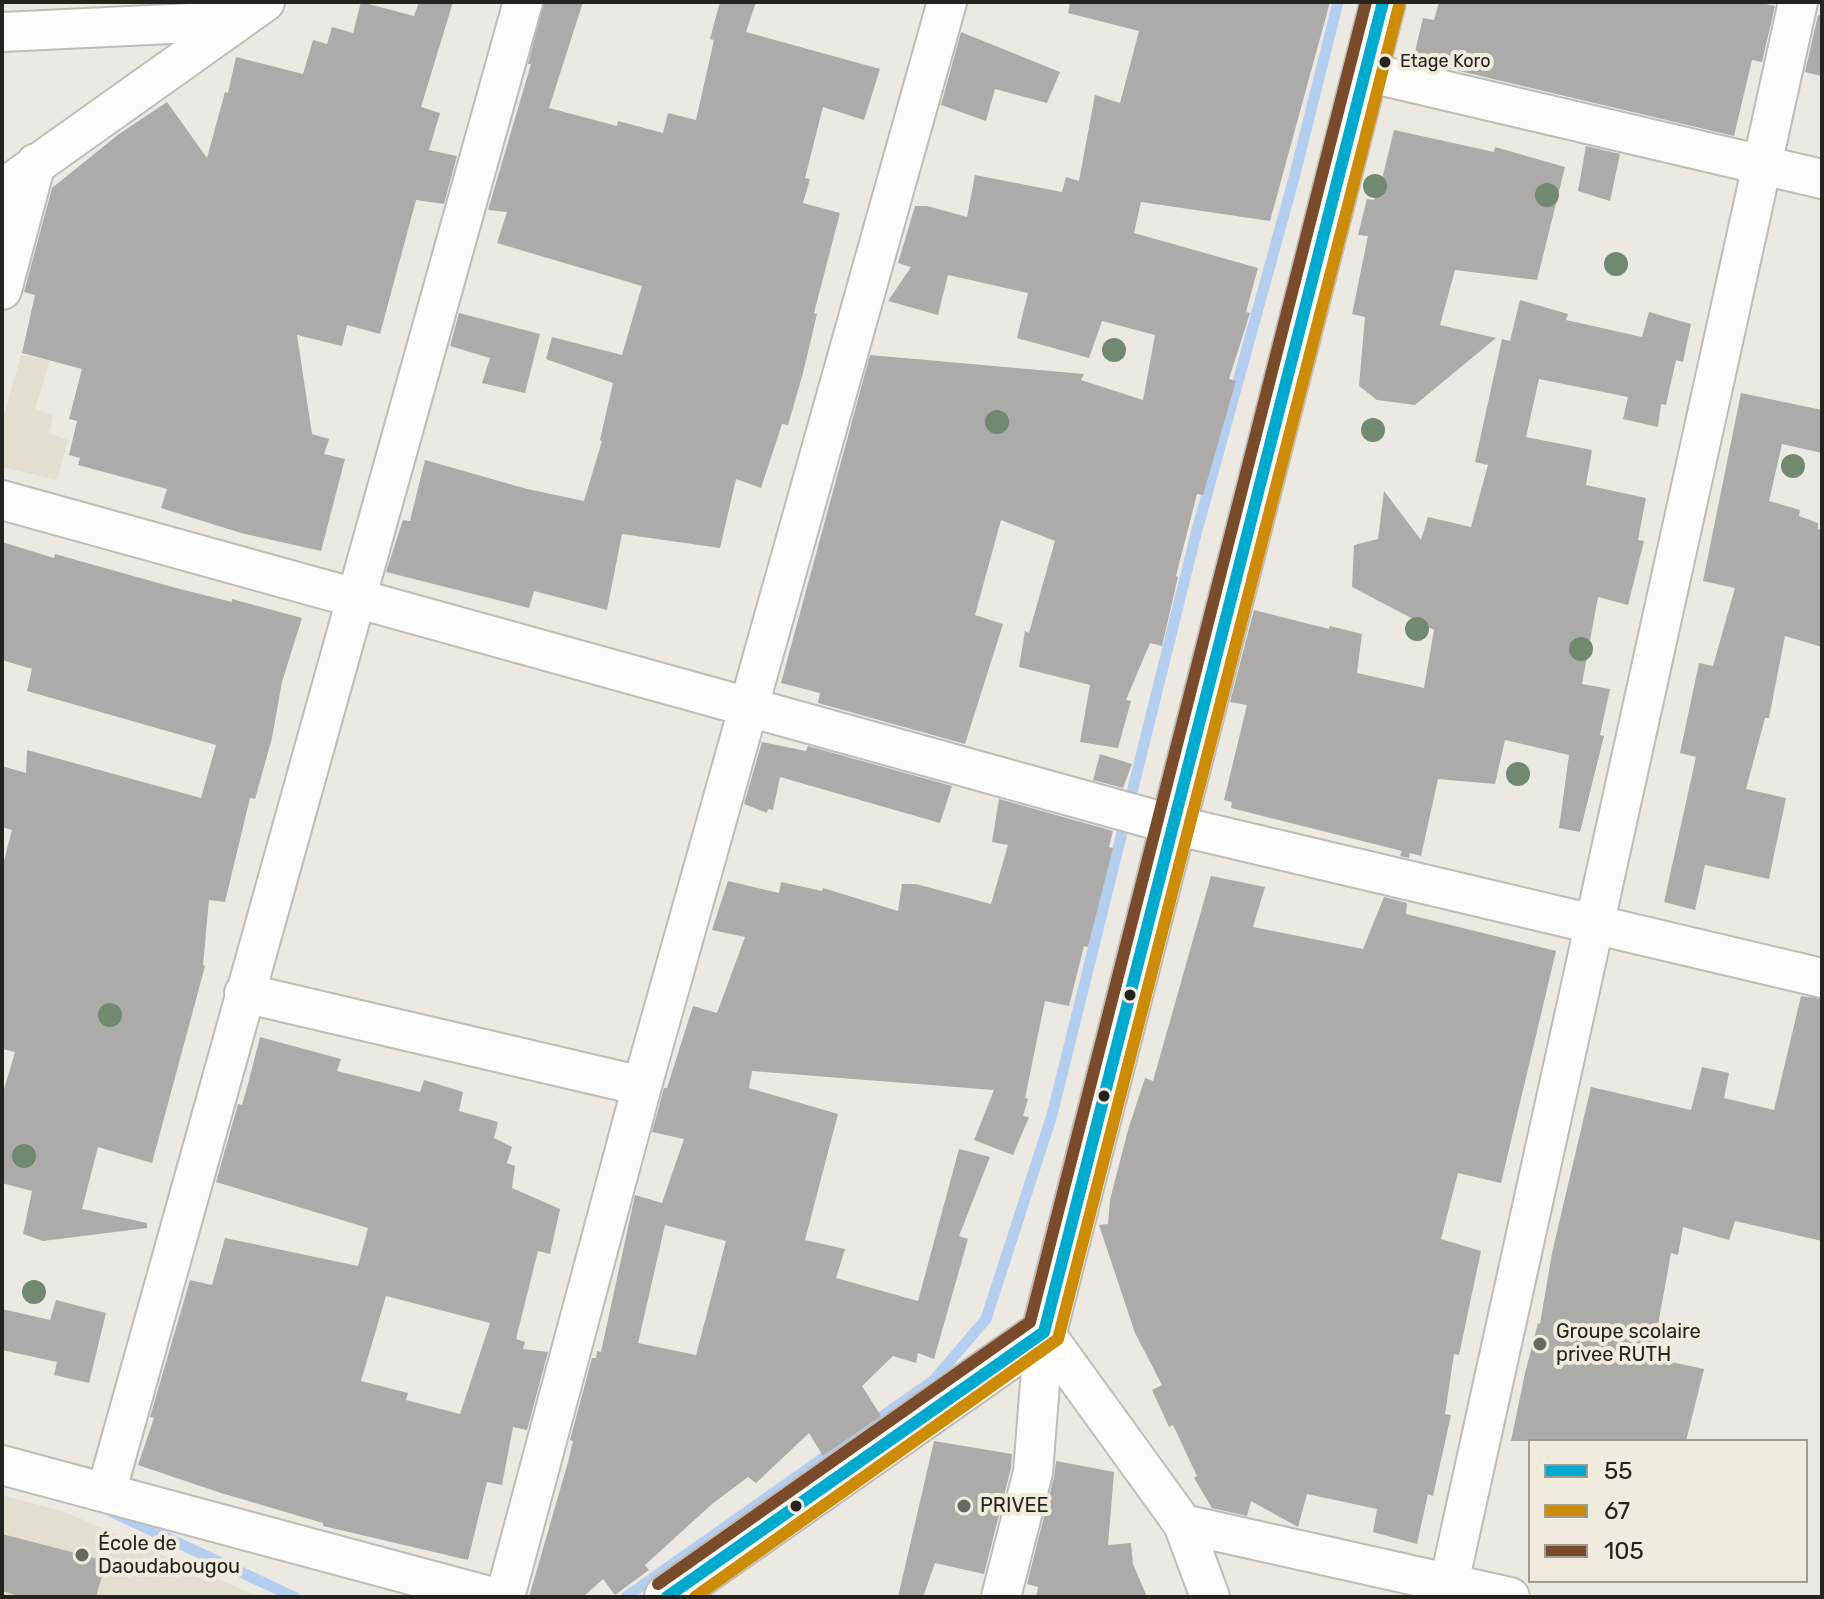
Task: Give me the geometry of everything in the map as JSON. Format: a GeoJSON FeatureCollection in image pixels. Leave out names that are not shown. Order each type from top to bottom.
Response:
{"type":"FeatureCollection","features":[{"type":"Feature","properties":{"kind":"street"},"geometry":{"type":"LineString","coordinates":[[2,32],[236,12],[265,2]]}},
{"type":"Feature","properties":{"kind":"street"},"geometry":{"type":"LineString","coordinates":[[106,1493],[523,2]]}},
{"type":"Feature","properties":{"kind":"street"},"geometry":{"type":"LineString","coordinates":[[505,1597],[642,1086],[947,2]]}},
{"type":"Feature","properties":{"kind":"street"},"geometry":{"type":"LineString","coordinates":[[1001,1597],[1033,1472],[1044,1332],[1383,2]]}},
{"type":"Feature","properties":{"kind":"street"},"geometry":{"type":"LineString","coordinates":[[1449,1583],[1798,2]]}},
{"type":"Feature","properties":{"kind":"street"},"geometry":{"type":"LineString","coordinates":[[2,189],[236,12]]}},
{"type":"Feature","properties":{"kind":"street"},"geometry":{"type":"LineString","coordinates":[[1366,72],[1822,179]]}},
{"type":"Feature","properties":{"kind":"street"},"geometry":{"type":"LineString","coordinates":[[2,290],[36,163]]}},
{"type":"Feature","properties":{"kind":"street"},"geometry":{"type":"LineString","coordinates":[[2,500],[1174,825],[1822,978]]}},
{"type":"Feature","properties":{"kind":"street"},"geometry":{"type":"LineString","coordinates":[[244,993],[642,1086]]}},
{"type":"Feature","properties":{"kind":"street"},"geometry":{"type":"LineString","coordinates":[[1044,1332],[1183,1524],[1210,1597]]}},
{"type":"Feature","properties":{"kind":"street"},"geometry":{"type":"LineString","coordinates":[[667,1597],[1044,1332]]}},
{"type":"Feature","properties":{"kind":"street"},"geometry":{"type":"LineString","coordinates":[[2,1465],[493,1597]]}},
{"type":"Feature","properties":{"kind":"street"},"geometry":{"type":"LineString","coordinates":[[1183,1524],[1510,1597]]}},
{"type":"Feature","properties":{"kind":"shaded area"},"geometry":{"type":"Polygon","coordinates":[[[21,355],[50,361],[35,409],[53,416],[49,433],[68,440],[57,480],[2,467],[2,422],[21,355]]]}},
{"type":"Feature","properties":{"kind":"shaded area","name":"École de Daoudabougou"},"geometry":{"type":"Polygon","coordinates":[[[2,1495],[65,1512],[259,1597],[2,1597],[2,1495]]]}},
{"type":"Feature","properties":{"kind":"building"},"geometry":{"type":"Polygon","coordinates":[[[361,2],[414,16],[419,2],[453,2],[421,107],[440,113],[429,150],[457,156],[444,204],[416,200],[380,334],[347,325],[342,346],[297,335],[312,434],[329,439],[324,454],[345,459],[321,551],[241,533],[161,508],[167,489],[78,465],[80,458],[69,455],[77,421],[69,419],[82,369],[22,353],[35,295],[24,292],[52,188],[119,134],[167,102],[207,158],[236,57],[303,74],[313,40],[327,44],[332,27],[353,33],[361,2]]]}},
{"type":"Feature","properties":{"kind":"building"},"geometry":{"type":"Polygon","coordinates":[[[544,2],[583,2],[549,108],[617,126],[618,121],[663,133],[668,113],[696,120],[714,40],[710,39],[720,2],[756,2],[746,32],[880,69],[864,120],[823,107],[805,178],[810,179],[803,203],[840,213],[814,313],[817,314],[803,373],[788,425],[782,424],[761,488],[736,479],[720,548],[622,534],[607,610],[534,591],[529,608],[386,572],[403,520],[410,521],[425,460],[527,489],[584,501],[602,441],[613,383],[546,359],[552,337],[622,355],[642,286],[497,243],[507,212],[488,210],[531,64],[528,64],[544,2]]]}},
{"type":"Feature","properties":{"kind":"building"},"geometry":{"type":"Polygon","coordinates":[[[1070,2],[1330,2],[1270,221],[1141,202],[1134,233],[1258,268],[1246,312],[1250,313],[1229,379],[1236,381],[1203,495],[1197,494],[1162,646],[1150,643],[1126,700],[1131,701],[1118,748],[1080,742],[1090,685],[1019,667],[1025,631],[1029,633],[1055,541],[1001,520],[975,615],[1003,624],[965,744],[818,703],[820,693],[781,683],[870,355],[1084,374],[1081,380],[1143,400],[1155,335],[1102,321],[1089,358],[1017,338],[1028,293],[948,275],[938,315],[888,301],[911,267],[898,263],[915,206],[927,206],[967,217],[975,175],[1062,192],[1066,177],[1079,181],[1095,95],[1120,103],[1139,31],[1068,13],[1070,2]]]}},
{"type":"Feature","properties":{"kind":"building"},"geometry":{"type":"Polygon","coordinates":[[[1439,2],[1757,2],[1775,6],[1762,62],[1752,60],[1734,136],[1413,60],[1423,18],[1434,20],[1439,2]]]}},
{"type":"Feature","properties":{"kind":"building"},"geometry":{"type":"Polygon","coordinates":[[[1818,15],[1822,16],[1822,76],[1805,72],[1818,15]]]}},
{"type":"Feature","properties":{"kind":"building"},"geometry":{"type":"Polygon","coordinates":[[[961,32],[1060,72],[1047,103],[995,89],[986,121],[941,105],[961,32]]]}},
{"type":"Feature","properties":{"kind":"building"},"geometry":{"type":"Polygon","coordinates":[[[1394,130],[1494,152],[1495,147],[1565,167],[1537,280],[1455,270],[1440,325],[1496,338],[1415,405],[1377,400],[1359,386],[1365,317],[1352,314],[1368,236],[1358,235],[1367,199],[1374,200],[1383,175],[1394,130]]]}},
{"type":"Feature","properties":{"kind":"building"},"geometry":{"type":"Polygon","coordinates":[[[1586,146],[1620,154],[1610,201],[1578,191],[1586,146]]]}},
{"type":"Feature","properties":{"kind":"building"},"geometry":{"type":"Polygon","coordinates":[[[1520,300],[1568,314],[1566,320],[1642,337],[1649,312],[1691,324],[1683,362],[1676,360],[1666,405],[1661,404],[1658,427],[1623,419],[1628,397],[1539,379],[1526,437],[1592,450],[1586,485],[1646,498],[1638,540],[1644,541],[1628,605],[1598,597],[1582,684],[1610,689],[1600,735],[1604,736],[1580,832],[1559,828],[1569,755],[1505,740],[1495,784],[1438,779],[1421,856],[1410,853],[1409,858],[1400,856],[1402,851],[1231,808],[1232,802],[1224,800],[1247,705],[1230,702],[1254,610],[1362,634],[1357,673],[1424,688],[1434,630],[1352,587],[1354,545],[1378,539],[1384,491],[1421,540],[1428,517],[1471,527],[1488,465],[1475,462],[1502,339],[1510,341],[1520,300]]]}},
{"type":"Feature","properties":{"kind":"building"},"geometry":{"type":"Polygon","coordinates":[[[459,313],[540,334],[525,393],[482,383],[490,358],[450,346],[459,313]]]}},
{"type":"Feature","properties":{"kind":"building"},"geometry":{"type":"Polygon","coordinates":[[[1741,393],[1822,410],[1822,453],[1782,444],[1769,501],[1800,510],[1799,516],[1818,523],[1818,529],[1822,530],[1822,647],[1785,636],[1769,718],[1765,718],[1746,789],[1786,798],[1769,879],[1705,865],[1695,910],[1664,902],[1696,757],[1680,753],[1699,663],[1713,666],[1735,588],[1703,581],[1741,393]]]}},
{"type":"Feature","properties":{"kind":"building"},"geometry":{"type":"Polygon","coordinates":[[[2,542],[54,558],[55,554],[176,588],[302,618],[282,682],[272,738],[255,799],[250,798],[225,902],[209,900],[205,966],[152,1163],[98,1147],[82,1209],[147,1223],[147,1228],[43,1241],[23,1234],[32,1191],[2,1183],[2,1096],[15,1052],[2,1049],[2,868],[12,830],[2,827],[2,766],[26,773],[27,750],[201,798],[216,745],[27,691],[32,669],[2,660],[2,542]]]}},
{"type":"Feature","properties":{"kind":"building"},"geometry":{"type":"Polygon","coordinates":[[[762,742],[806,751],[808,746],[952,786],[940,823],[780,777],[773,810],[768,809],[767,813],[744,804],[762,742]]]}},
{"type":"Feature","properties":{"kind":"building"},"geometry":{"type":"Polygon","coordinates":[[[1100,754],[1132,764],[1123,788],[1093,780],[1100,754]]]}},
{"type":"Feature","properties":{"kind":"building"},"geometry":{"type":"Polygon","coordinates":[[[999,799],[1113,831],[1109,847],[1113,848],[1088,947],[1084,946],[1069,1006],[1045,1001],[1025,1098],[1028,1099],[1023,1116],[1029,1117],[1013,1155],[974,1140],[994,1090],[752,1071],[749,1088],[838,1114],[805,1240],[845,1249],[836,1278],[918,1301],[959,1149],[990,1157],[959,1236],[968,1239],[934,1359],[918,1353],[916,1363],[893,1356],[862,1386],[881,1416],[823,1456],[809,1433],[756,1483],[748,1477],[712,1504],[645,1565],[649,1570],[615,1595],[603,1579],[583,1597],[529,1597],[568,1462],[573,1441],[570,1440],[592,1358],[596,1358],[597,1351],[601,1352],[635,1195],[662,1203],[684,1139],[652,1132],[664,1088],[667,1088],[693,1006],[717,1013],[745,937],[712,930],[728,881],[779,893],[781,882],[822,891],[823,888],[898,911],[902,884],[916,884],[991,904],[1008,845],[992,842],[999,799]],[[665,1225],[638,1343],[696,1355],[726,1241],[665,1225]]]}},
{"type":"Feature","properties":{"kind":"building"},"geometry":{"type":"Polygon","coordinates":[[[1211,876],[1265,887],[1253,927],[1363,949],[1384,897],[1407,903],[1406,914],[1556,951],[1501,1183],[1458,1173],[1441,1239],[1481,1251],[1459,1355],[1454,1354],[1445,1414],[1451,1415],[1433,1496],[1428,1494],[1417,1544],[1373,1532],[1377,1509],[1307,1494],[1298,1527],[1251,1501],[1247,1516],[1212,1508],[1194,1478],[1197,1476],[1173,1425],[1169,1427],[1152,1390],[1162,1385],[1135,1333],[1099,1225],[1108,1224],[1110,1200],[1128,1130],[1145,1078],[1153,1081],[1211,876]]]}},
{"type":"Feature","properties":{"kind":"building"},"geometry":{"type":"Polygon","coordinates":[[[1801,996],[1822,999],[1822,1241],[1735,1221],[1729,1240],[1683,1227],[1678,1255],[1671,1253],[1652,1358],[1704,1369],[1686,1439],[1511,1441],[1525,1373],[1540,1324],[1552,1253],[1591,1087],[1691,1110],[1702,1067],[1729,1073],[1724,1098],[1774,1110],[1801,996]]]}},
{"type":"Feature","properties":{"kind":"building"},"geometry":{"type":"Polygon","coordinates":[[[260,1037],[341,1059],[337,1071],[420,1092],[424,1080],[463,1092],[459,1111],[498,1122],[494,1138],[512,1147],[507,1163],[515,1166],[512,1188],[560,1209],[550,1254],[538,1251],[516,1339],[525,1342],[523,1349],[548,1352],[527,1430],[513,1427],[502,1485],[487,1482],[468,1560],[323,1526],[323,1523],[138,1465],[154,1418],[150,1417],[190,1280],[212,1285],[225,1238],[358,1266],[368,1228],[216,1182],[238,1104],[242,1105],[260,1037]],[[386,1296],[361,1381],[408,1393],[406,1400],[460,1414],[490,1323],[386,1296]]]}},
{"type":"Feature","properties":{"kind":"building"},"geometry":{"type":"Polygon","coordinates":[[[56,1300],[106,1313],[89,1383],[54,1375],[57,1362],[2,1350],[2,1309],[50,1320],[56,1300]]]}},
{"type":"Feature","properties":{"kind":"building","name":"PRIVEE"},"geometry":{"type":"Polygon","coordinates":[[[934,1441],[1012,1454],[1011,1468],[984,1574],[935,1563],[923,1597],[898,1597],[934,1441]]]}},
{"type":"Feature","properties":{"kind":"building"},"geometry":{"type":"Polygon","coordinates":[[[1056,1461],[1114,1472],[1108,1545],[1131,1543],[1133,1564],[1147,1597],[1036,1597],[1038,1587],[1027,1584],[1056,1461]]]}},
{"type":"Feature","properties":{"kind":"building"},"geometry":{"type":"Polygon","coordinates":[[[2,1534],[106,1561],[96,1597],[22,1597],[2,1591],[2,1534]]]}},
{"type":"Feature","properties":{"kind":"waterway"},"geometry":{"type":"LineString","coordinates":[[626,1597],[934,1380],[986,1319],[1052,1115],[1196,534],[1294,178],[1338,2]]}},
{"type":"Feature","properties":{"kind":"waterway"},"geometry":{"type":"LineString","coordinates":[[112,1512],[294,1597]]}},
{"type":"Feature","properties":{"kind":"transit line","name":"105"},"geometry":{"type":"LineString","coordinates":[[658,1584],[1030,1322],[1366,2]]}},
{"type":"Feature","properties":{"kind":"transit line","name":"55"},"geometry":{"type":"LineString","coordinates":[[667,1597],[1044,1332],[1383,2]]}},
{"type":"Feature","properties":{"kind":"transit line","name":"67"},"geometry":{"type":"LineString","coordinates":[[695,1597],[1058,1339],[1399,6]]}},
{"type":"Feature","properties":{"kind":"place","name":"Etage Koro"},"geometry":{"type":"Point","coordinates":[1385,62]}},
{"type":"Feature","properties":{"kind":"place","name":"Groupe scolaire privee RUTH"},"geometry":{"type":"Point","coordinates":[1540,1344]}},
{"type":"Feature","properties":{"kind":"place","name":"PRIVEE"},"geometry":{"type":"Point","coordinates":[964,1506]}},
{"type":"Feature","properties":{"kind":"place","name":"École de Daoudabougou"},"geometry":{"type":"Point","coordinates":[82,1555]}}]}
